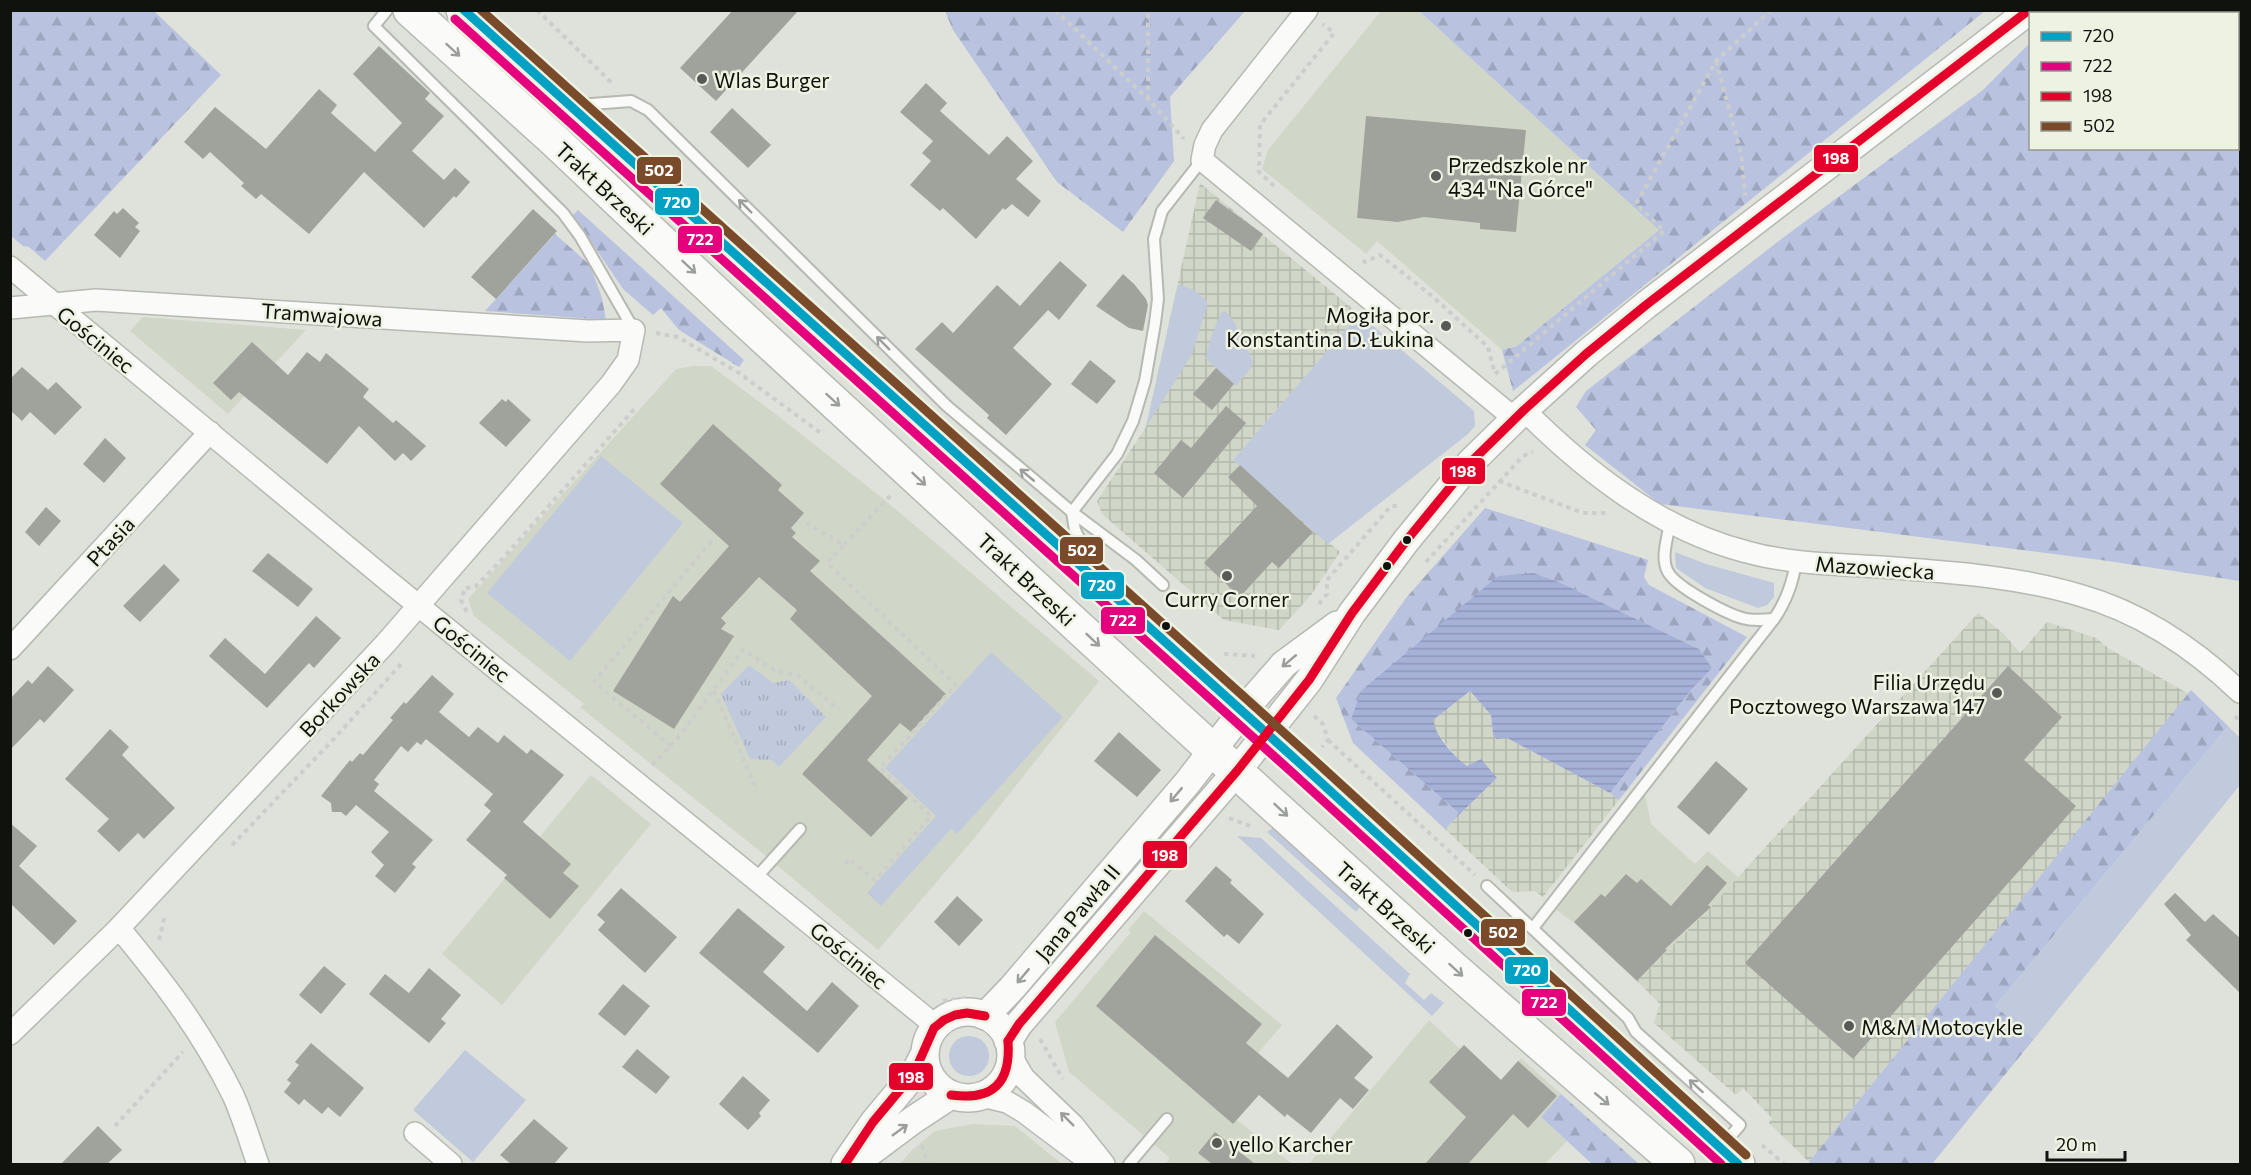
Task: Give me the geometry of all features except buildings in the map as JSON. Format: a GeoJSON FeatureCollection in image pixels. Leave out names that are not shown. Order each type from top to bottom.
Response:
{"type":"FeatureCollection","features":[{"type":"Feature","properties":{"kind":"main road","name":"Trakt Brzeski"},"geometry":{"type":"LineString","coordinates":[[410,10],[555,141],[736,312],[1225,761],[1467,980],[1678,1164]]}},
{"type":"Feature","properties":{"kind":"main road","name":"Trakt Brzeski"},"geometry":{"type":"LineString","coordinates":[[463,10],[1266,734],[1733,1146]]}},
{"type":"Feature","properties":{"kind":"street"},"geometry":{"type":"LineString","coordinates":[[1225,761],[1266,734],[1309,680],[1352,613],[1435,504],[1470,464],[1520,414],[1586,354],[1748,226],[2031,10]]}},
{"type":"Feature","properties":{"kind":"street"},"geometry":{"type":"LineString","coordinates":[[1202,160],[1212,130],[1307,11]]}},
{"type":"Feature","properties":{"kind":"street","name":"Mazowiecka"},"geometry":{"type":"LineString","coordinates":[[1202,160],[1489,383],[1520,414],[1545,430],[1604,479],[1637,503],[1670,522],[1709,540],[1747,553],[1796,561],[1964,573],[2079,595],[2127,614],[2172,638],[2215,668],[2241,692]]}},
{"type":"Feature","properties":{"kind":"street","name":"Gościniec"},"geometry":{"type":"LineString","coordinates":[[10,267],[420,606],[936,1026]]}},
{"type":"Feature","properties":{"kind":"street","name":"Tramwajowa"},"geometry":{"type":"LineString","coordinates":[[10,308],[96,300],[588,331],[634,330]]}},
{"type":"Feature","properties":{"kind":"street","name":"Borkowska"},"geometry":{"type":"LineString","coordinates":[[10,1034],[119,928],[420,606],[611,384],[628,360],[634,330]]}},
{"type":"Feature","properties":{"kind":"street","name":"Ptasia"},"geometry":{"type":"LineString","coordinates":[[10,649],[210,432]]}},
{"type":"Feature","properties":{"kind":"street"},"geometry":{"type":"LineString","coordinates":[[1225,761],[1242,712],[1284,664],[1352,613]]}},
{"type":"Feature","properties":{"kind":"street","name":"Jana Pawła II"},"geometry":{"type":"LineString","coordinates":[[1010,1048],[1033,1007],[1225,761]]}},
{"type":"Feature","properties":{"kind":"street","name":"Jana Pawła II"},"geometry":{"type":"LineString","coordinates":[[986,1016],[1225,761]]}},
{"type":"Feature","properties":{"kind":"street"},"geometry":{"type":"LineString","coordinates":[[119,928],[170,990],[206,1044],[233,1096],[258,1164]]}},
{"type":"Feature","properties":{"kind":"street"},"geometry":{"type":"LineString","coordinates":[[845,1164],[874,1122],[914,1074],[924,1055],[927,1040],[936,1026],[948,1017],[970,1012],[986,1016],[996,1023],[1024,1078],[1073,1125],[1104,1164]]}},
{"type":"Feature","properties":{"kind":"street"},"geometry":{"type":"LineString","coordinates":[[982,1096],[995,1088],[1004,1078],[1010,1048]]}},
{"type":"Feature","properties":{"kind":"street"},"geometry":{"type":"LineString","coordinates":[[924,1055],[928,1071],[937,1085],[951,1095],[966,1098],[982,1096],[1007,1102],[1024,1112],[1058,1140],[1093,1164]]}},
{"type":"Feature","properties":{"kind":"street"},"geometry":{"type":"LineString","coordinates":[[853,1164],[951,1095]]}},
{"type":"Feature","properties":{"kind":"street"},"geometry":{"type":"LineString","coordinates":[[416,1133],[451,1164]]}},
{"type":"Feature","properties":{"kind":"lane"},"geometry":{"type":"LineString","coordinates":[[387,10],[374,26],[563,213],[580,236],[634,330]]}},
{"type":"Feature","properties":{"kind":"lane"},"geometry":{"type":"LineString","coordinates":[[569,106],[631,101],[648,110],[947,406],[1072,512],[1136,560],[1163,585]]}},
{"type":"Feature","properties":{"kind":"lane"},"geometry":{"type":"LineString","coordinates":[[1100,584],[1075,530],[1072,512],[1117,454],[1133,421],[1145,381],[1158,299],[1154,238],[1162,211],[1202,160]]}},
{"type":"Feature","properties":{"kind":"lane"},"geometry":{"type":"LineString","coordinates":[[1670,522],[1664,560],[1668,572],[1678,583],[1741,617],[1754,620],[1774,619]]}},
{"type":"Feature","properties":{"kind":"lane"},"geometry":{"type":"LineString","coordinates":[[1533,928],[1774,619],[1786,601],[1794,582],[1796,561]]}},
{"type":"Feature","properties":{"kind":"lane"},"geometry":{"type":"LineString","coordinates":[[755,879],[800,829]]}},
{"type":"Feature","properties":{"kind":"lane"},"geometry":{"type":"LineString","coordinates":[[1487,886],[1628,1018],[1635,1032],[1733,1146]]}},
{"type":"Feature","properties":{"kind":"lane"},"geometry":{"type":"LineString","coordinates":[[1129,1164],[1167,1119]]}},
{"type":"Feature","properties":{"kind":"path"},"geometry":{"type":"LineString","coordinates":[[537,10],[631,101]]}},
{"type":"Feature","properties":{"kind":"path"},"geometry":{"type":"LineString","coordinates":[[1055,10],[1148,99],[1202,160]]}},
{"type":"Feature","properties":{"kind":"path"},"geometry":{"type":"LineString","coordinates":[[1148,10],[1148,99]]}},
{"type":"Feature","properties":{"kind":"path"},"geometry":{"type":"LineString","coordinates":[[1489,383],[1664,231],[1636,204],[1716,61],[1771,10]]}},
{"type":"Feature","properties":{"kind":"path"},"geometry":{"type":"LineString","coordinates":[[1276,188],[1259,172],[1260,126],[1334,33],[1307,11]]}},
{"type":"Feature","properties":{"kind":"path"},"geometry":{"type":"LineString","coordinates":[[1716,61],[1741,153],[1748,226]]}},
{"type":"Feature","properties":{"kind":"path"},"geometry":{"type":"LineString","coordinates":[[1356,254],[1365,262],[1380,255],[1432,296],[1488,347],[1489,383]]}},
{"type":"Feature","properties":{"kind":"path"},"geometry":{"type":"LineString","coordinates":[[465,588],[475,587],[504,557],[637,406]]}},
{"type":"Feature","properties":{"kind":"path"},"geometry":{"type":"LineString","coordinates":[[1419,570],[1523,456],[1533,452],[1544,454]]}},
{"type":"Feature","properties":{"kind":"path"},"geometry":{"type":"LineString","coordinates":[[1499,481],[1583,513],[1612,513]]}},
{"type":"Feature","properties":{"kind":"path"},"geometry":{"type":"LineString","coordinates":[[844,866],[849,859],[875,880],[931,816],[880,768],[957,685],[827,563],[896,489]]}},
{"type":"Feature","properties":{"kind":"path"},"geometry":{"type":"LineString","coordinates":[[806,523],[844,545]]}},
{"type":"Feature","properties":{"kind":"path"},"geometry":{"type":"LineString","coordinates":[[671,746],[594,682],[714,538]]}},
{"type":"Feature","properties":{"kind":"path"},"geometry":{"type":"LineString","coordinates":[[650,767],[671,746],[743,650],[776,671],[799,676],[839,710]]}},
{"type":"Feature","properties":{"kind":"path"},"geometry":{"type":"LineString","coordinates":[[1225,656],[1251,657]]}},
{"type":"Feature","properties":{"kind":"path"},"geometry":{"type":"LineString","coordinates":[[224,854],[333,741],[404,659]]}},
{"type":"Feature","properties":{"kind":"path"},"geometry":{"type":"LineString","coordinates":[[714,690],[757,791]]}},
{"type":"Feature","properties":{"kind":"path"},"geometry":{"type":"LineString","coordinates":[[1328,740],[1487,886]]}},
{"type":"Feature","properties":{"kind":"path"},"geometry":{"type":"LineString","coordinates":[[146,960],[158,942],[165,912]]}},
{"type":"Feature","properties":{"kind":"path"},"geometry":{"type":"LineString","coordinates":[[1033,1007],[1046,1019],[1038,1035],[1060,1077],[1068,1084]]}},
{"type":"Feature","properties":{"kind":"path"},"geometry":{"type":"LineString","coordinates":[[115,1126],[186,1049]]}},
{"type":"Feature","properties":{"kind":"path"},"geometry":{"type":"LineString","coordinates":[[922,1143],[928,1164]]}},
{"type":"Feature","properties":{"kind":"shaded area","name":"Przedszkole nr 434 \"Na Górce\""},"geometry":{"type":"Polygon","coordinates":[[[1381,11],[1419,11],[1659,230],[1517,346],[1502,350],[1377,241],[1366,254],[1262,169],[1268,150],[1381,11]]]}},
{"type":"Feature","properties":{"kind":"shaded area"},"geometry":{"type":"Polygon","coordinates":[[[1200,183],[1359,314],[1233,460],[1340,552],[1311,595],[1279,630],[1224,620],[1102,514],[1097,501],[1146,427],[1200,183]]]}},
{"type":"Feature","properties":{"kind":"shaded area"},"geometry":{"type":"Polygon","coordinates":[[[143,317],[306,330],[228,414],[130,331],[143,317]]]}},
{"type":"Feature","properties":{"kind":"shaded area"},"geometry":{"type":"Polygon","coordinates":[[[711,366],[777,415],[886,501],[1099,681],[972,841],[878,950],[772,861],[580,707],[584,704],[474,616],[468,599],[676,369],[711,366]]]}},
{"type":"Feature","properties":{"kind":"shaded area"},"geometry":{"type":"Polygon","coordinates":[[[1534,573],[1559,582],[1699,649],[1712,668],[1692,689],[1610,793],[1507,738],[1496,739],[1493,735],[1491,715],[1470,691],[1433,720],[1442,739],[1462,762],[1467,766],[1481,759],[1497,778],[1460,814],[1351,719],[1362,690],[1498,576],[1534,573]]]}},
{"type":"Feature","properties":{"kind":"shaded area"},"geometry":{"type":"Polygon","coordinates":[[[1978,613],[2004,634],[2020,653],[2047,622],[2096,638],[2108,648],[2189,694],[1809,1162],[1769,1123],[1772,1118],[1743,1088],[1736,1095],[1654,1023],[1660,1004],[1637,981],[1711,907],[1978,613]]]}},
{"type":"Feature","properties":{"kind":"shaded area"},"geometry":{"type":"Polygon","coordinates":[[[1470,691],[1491,715],[1493,735],[1496,739],[1507,738],[1619,800],[1543,897],[1535,891],[1512,892],[1445,829],[1497,778],[1467,766],[1458,759],[1434,729],[1432,720],[1470,691]]]}},
{"type":"Feature","properties":{"kind":"shaded area"},"geometry":{"type":"Polygon","coordinates":[[[591,775],[651,824],[502,1005],[442,954],[591,775]]]}},
{"type":"Feature","properties":{"kind":"shaded area"},"geometry":{"type":"Polygon","coordinates":[[[1645,795],[1651,824],[1695,864],[1708,851],[1738,877],[1637,981],[1574,923],[1555,909],[1645,795]]]}},
{"type":"Feature","properties":{"kind":"shaded area"},"geometry":{"type":"Polygon","coordinates":[[[1144,911],[1282,1025],[1216,1103],[1292,1164],[1165,1164],[1170,1158],[1069,1072],[1055,1022],[1131,932],[1128,930],[1144,911]]]}},
{"type":"Feature","properties":{"kind":"shaded area"},"geometry":{"type":"Polygon","coordinates":[[[1429,1020],[1460,1049],[1464,1045],[1501,1080],[1521,1058],[1561,1094],[1541,1117],[1567,1141],[1545,1164],[1309,1164],[1429,1020]]]}},
{"type":"Feature","properties":{"kind":"shaded area"},"geometry":{"type":"Polygon","coordinates":[[[973,1124],[1015,1126],[1062,1164],[900,1164],[911,1151],[935,1131],[973,1124]]]}},
{"type":"Feature","properties":{"kind":"green space"},"geometry":{"type":"Polygon","coordinates":[[[11,10],[154,11],[221,75],[45,261],[29,247],[23,246],[11,236],[11,10]]]}},
{"type":"Feature","properties":{"kind":"green space"},"geometry":{"type":"Polygon","coordinates":[[[2063,10],[2240,11],[2240,581],[2101,560],[1660,504],[1585,445],[1596,430],[1576,407],[1586,391],[1784,237],[1983,90],[2029,44],[2029,150],[2239,150],[2239,12],[2061,12],[2063,10]]]}},
{"type":"Feature","properties":{"kind":"green space"},"geometry":{"type":"Polygon","coordinates":[[[945,11],[1245,11],[1170,97],[1174,161],[1123,232],[1057,182],[953,30],[945,11]]]}},
{"type":"Feature","properties":{"kind":"green space"},"geometry":{"type":"Polygon","coordinates":[[[1419,11],[1985,11],[1513,391],[1502,350],[1517,346],[1659,230],[1419,11]]]}},
{"type":"Feature","properties":{"kind":"green space"},"geometry":{"type":"Polygon","coordinates":[[[578,210],[744,360],[739,367],[679,330],[661,308],[653,315],[623,289],[573,215],[578,210]]]}},
{"type":"Feature","properties":{"kind":"green space"},"geometry":{"type":"Polygon","coordinates":[[[555,234],[590,265],[602,298],[606,320],[485,311],[555,234]]]}},
{"type":"Feature","properties":{"kind":"green space"},"geometry":{"type":"Polygon","coordinates":[[[1178,284],[1194,290],[1207,301],[1207,306],[1191,356],[1146,427],[1178,284]]]}},
{"type":"Feature","properties":{"kind":"green space"},"geometry":{"type":"Polygon","coordinates":[[[1226,311],[1236,325],[1253,361],[1250,369],[1236,386],[1206,359],[1216,324],[1221,313],[1226,311]]]}},
{"type":"Feature","properties":{"kind":"green space"},"geometry":{"type":"Polygon","coordinates":[[[1359,314],[1474,411],[1475,426],[1468,434],[1328,544],[1233,460],[1359,314]]]}},
{"type":"Feature","properties":{"kind":"green space"},"geometry":{"type":"Polygon","coordinates":[[[601,456],[683,523],[570,661],[487,593],[601,456]]]}},
{"type":"Feature","properties":{"kind":"green space"},"geometry":{"type":"Polygon","coordinates":[[[1485,508],[1648,560],[1644,577],[1649,585],[1747,637],[1619,800],[1610,793],[1711,668],[1699,649],[1559,582],[1534,573],[1351,719],[1460,814],[1445,829],[1353,743],[1336,698],[1406,598],[1485,508]]]}},
{"type":"Feature","properties":{"kind":"green space"},"geometry":{"type":"Polygon","coordinates":[[[1675,552],[1706,564],[1774,583],[1774,597],[1767,605],[1758,608],[1705,588],[1676,568],[1675,552]]]}},
{"type":"Feature","properties":{"kind":"green space"},"geometry":{"type":"Polygon","coordinates":[[[991,652],[1063,717],[957,834],[951,829],[881,906],[867,893],[936,816],[885,768],[991,652]]]}},
{"type":"Feature","properties":{"kind":"green space"},"geometry":{"type":"Polygon","coordinates":[[[749,665],[773,683],[789,680],[826,717],[779,767],[771,760],[750,759],[721,694],[749,665]]]}},
{"type":"Feature","properties":{"kind":"green space"},"geometry":{"type":"Polygon","coordinates":[[[2191,690],[2228,726],[1995,1006],[2034,1039],[1932,1164],[1812,1164],[1809,1162],[2191,690]]]}},
{"type":"Feature","properties":{"kind":"green space"},"geometry":{"type":"Polygon","coordinates":[[[2228,726],[2240,738],[2240,785],[2034,1039],[1995,1006],[2228,726]]]}},
{"type":"Feature","properties":{"kind":"green space"},"geometry":{"type":"Polygon","coordinates":[[[1274,827],[1347,892],[1360,907],[1356,912],[1267,832],[1274,827]]]}},
{"type":"Feature","properties":{"kind":"green space"},"geometry":{"type":"Polygon","coordinates":[[[1237,836],[1261,838],[1410,974],[1405,983],[1424,1000],[1431,993],[1444,1003],[1432,1016],[1237,836]]]}},
{"type":"Feature","properties":{"kind":"green space"},"geometry":{"type":"Polygon","coordinates":[[[969,1036],[983,1042],[989,1056],[983,1070],[969,1076],[955,1070],[949,1056],[955,1042],[969,1036]]]}},
{"type":"Feature","properties":{"kind":"green space"},"geometry":{"type":"Polygon","coordinates":[[[465,1050],[526,1100],[473,1162],[413,1110],[465,1050]]]}},
{"type":"Feature","properties":{"kind":"green space"},"geometry":{"type":"Polygon","coordinates":[[[1561,1094],[1639,1164],[1592,1164],[1541,1117],[1561,1094]]]}},
{"type":"Feature","properties":{"kind":"transit line","name":"720"},"geometry":{"type":"LineString","coordinates":[[464,10],[1304,767],[1738,1164]]}},
{"type":"Feature","properties":{"kind":"transit line","name":"502"},"geometry":{"type":"LineString","coordinates":[[481,10],[1312,758],[1746,1155]]}},
{"type":"Feature","properties":{"kind":"transit line","name":"198"},"geometry":{"type":"LineString","coordinates":[[1008,1041],[1019,1024],[1237,771],[1309,680],[1352,613],[1406,541],[1470,463],[1586,354],[1646,305],[2029,10]]}},
{"type":"Feature","properties":{"kind":"transit line","name":"722"},"geometry":{"type":"LineString","coordinates":[[455,19],[1296,776],[1721,1164]]}},
{"type":"Feature","properties":{"kind":"transit line","name":"198"},"geometry":{"type":"LineString","coordinates":[[845,1164],[873,1122],[914,1073],[934,1028],[955,1015],[967,1013],[985,1016]]}},
{"type":"Feature","properties":{"kind":"transit line","name":"198"},"geometry":{"type":"LineString","coordinates":[[951,1095],[978,1095],[996,1086],[1006,1068],[1008,1041]]}},
{"type":"Feature","properties":{"kind":"place","name":"Wlas Burger"},"geometry":{"type":"Point","coordinates":[702,79]}},
{"type":"Feature","properties":{"kind":"place","name":"Przedszkole nr 434 \"Na Górce\""},"geometry":{"type":"Point","coordinates":[1436,176]}},
{"type":"Feature","properties":{"kind":"place","name":"Mogiła por. Konstantina D. Łukina"},"geometry":{"type":"Point","coordinates":[1446,326]}},
{"type":"Feature","properties":{"kind":"place","name":"Curry Corner"},"geometry":{"type":"Point","coordinates":[1227,576]}},
{"type":"Feature","properties":{"kind":"place","name":"Filia Urzędu Pocztowego Warszawa 147"},"geometry":{"type":"Point","coordinates":[1997,693]}},
{"type":"Feature","properties":{"kind":"place","name":"M&M Motocykle"},"geometry":{"type":"Point","coordinates":[1849,1026]}},
{"type":"Feature","properties":{"kind":"place","name":"yello Karcher"},"geometry":{"type":"Point","coordinates":[1217,1143]}}]}
